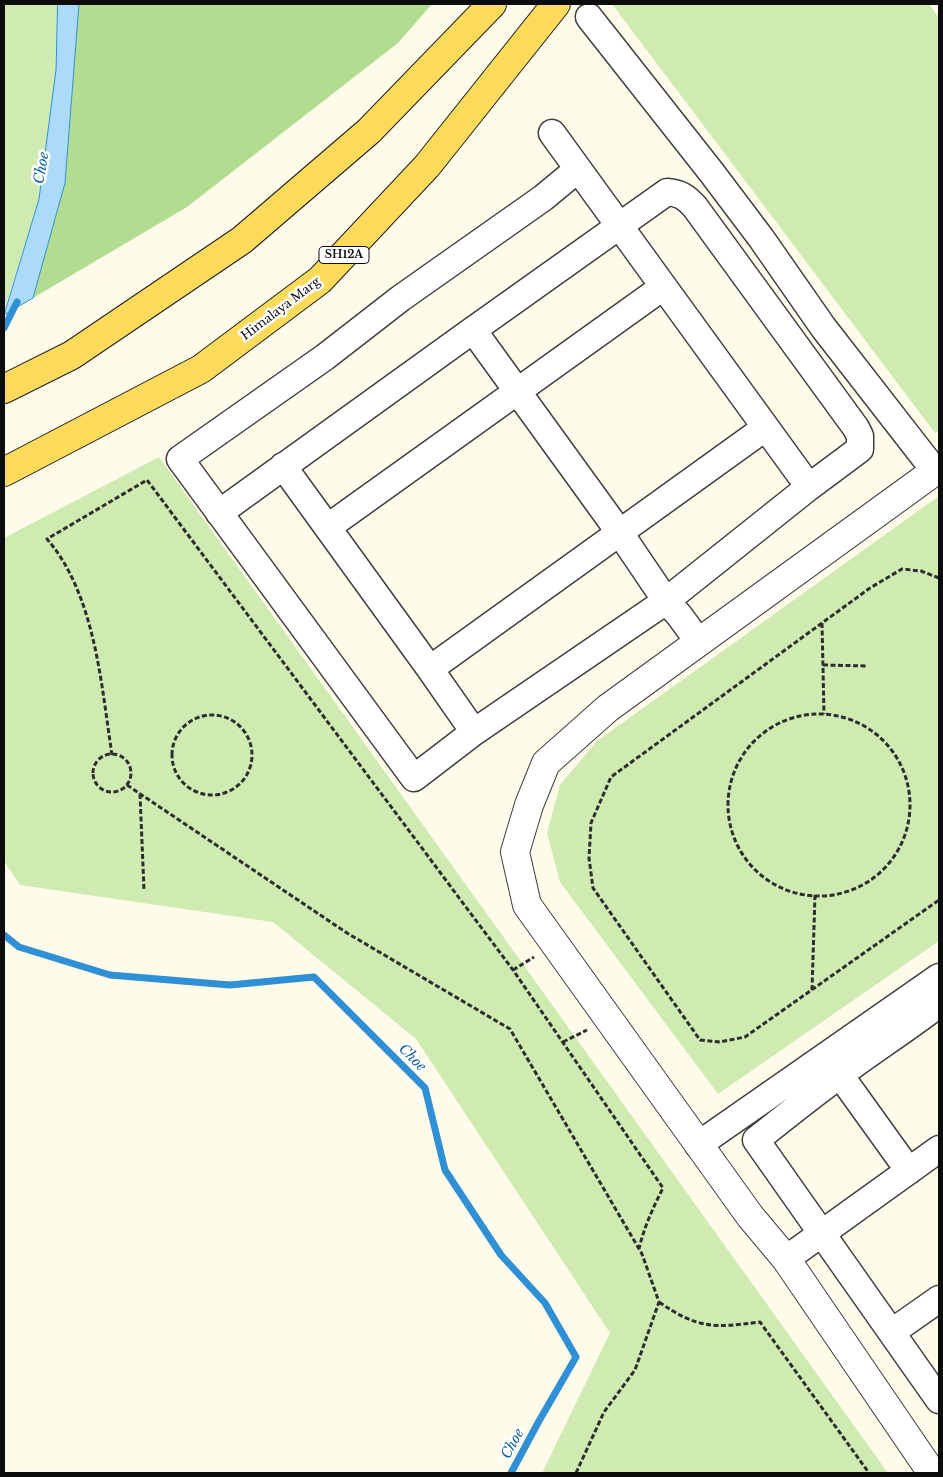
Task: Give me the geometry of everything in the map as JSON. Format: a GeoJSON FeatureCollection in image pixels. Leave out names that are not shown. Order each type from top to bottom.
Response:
{"type":"FeatureCollection","features":[{"type":"Feature","properties":{"kind":"main road"},"geometry":{"type":"LineString","coordinates":[[4,389],[72,355],[242,240],[369,131],[492,4]]}},
{"type":"Feature","properties":{"kind":"main road","name":"Himalaya Marg"},"geometry":{"type":"LineString","coordinates":[[4,472],[201,369],[320,280],[427,166],[556,4]]}},
{"type":"Feature","properties":{"kind":"street"},"geometry":{"type":"LineString","coordinates":[[589,17],[712,173],[761,238],[823,327],[937,470],[698,641],[608,708],[546,763],[529,805],[515,852],[527,905],[698,1145],[750,1216],[786,1259],[932,1473]]}},
{"type":"Feature","properties":{"kind":"street"},"geometry":{"type":"LineString","coordinates":[[552,133],[809,487]]}},
{"type":"Feature","properties":{"kind":"street"},"geometry":{"type":"LineString","coordinates":[[219,513],[667,192],[685,196],[695,207],[856,428],[860,436],[860,449],[809,487],[666,601],[474,732],[414,778],[219,513],[180,459],[325,357],[401,298],[544,198],[578,169]]}},
{"type":"Feature","properties":{"kind":"street"},"geometry":{"type":"LineString","coordinates":[[328,527],[663,287]]}},
{"type":"Feature","properties":{"kind":"street"},"geometry":{"type":"LineString","coordinates":[[473,330],[620,533],[666,601],[698,641]]}},
{"type":"Feature","properties":{"kind":"street"},"geometry":{"type":"LineString","coordinates":[[430,669],[766,428]]}},
{"type":"Feature","properties":{"kind":"street"},"geometry":{"type":"LineString","coordinates":[[284,466],[474,732]]}},
{"type":"Feature","properties":{"kind":"street"},"geometry":{"type":"LineString","coordinates":[[698,1145],[939,977]]}},
{"type":"Feature","properties":{"kind":"street"},"geometry":{"type":"LineString","coordinates":[[937,1012],[907,1029],[840,1075],[756,1140],[938,1397]]}},
{"type":"Feature","properties":{"kind":"street"},"geometry":{"type":"LineString","coordinates":[[840,1075],[909,1170]]}},
{"type":"Feature","properties":{"kind":"street"},"geometry":{"type":"LineString","coordinates":[[786,1259],[939,1149]]}},
{"type":"Feature","properties":{"kind":"street"},"geometry":{"type":"LineString","coordinates":[[892,1332],[939,1299]]}},
{"type":"Feature","properties":{"kind":"path"},"geometry":{"type":"LineString","coordinates":[[112,755],[99,666],[90,627],[64,562],[47,539],[148,480],[513,970],[663,1188],[650,1214],[639,1249]]}},
{"type":"Feature","properties":{"kind":"path"},"geometry":{"type":"LineString","coordinates":[[939,578],[921,571],[902,570],[870,588],[611,777],[592,823],[589,858],[593,888],[700,1040],[720,1042],[745,1037],[939,900]]}},
{"type":"Feature","properties":{"kind":"path"},"geometry":{"type":"LineString","coordinates":[[822,623],[824,714]]}},
{"type":"Feature","properties":{"kind":"path"},"geometry":{"type":"LineString","coordinates":[[823,666],[868,666]]}},
{"type":"Feature","properties":{"kind":"path"},"geometry":{"type":"LineString","coordinates":[[824,714],[852,720],[878,735],[897,757],[908,784],[910,813],[903,841],[887,866],[865,884],[837,894],[808,895],[784,889],[762,876],[744,857],[733,835],[728,810],[730,785],[739,761],[754,741],[774,726],[798,717],[824,714]]}},
{"type":"Feature","properties":{"kind":"path"},"geometry":{"type":"LineString","coordinates":[[204,715],[217,715],[229,718],[241,726],[249,738],[253,751],[252,765],[246,778],[236,788],[224,794],[210,796],[196,793],[184,785],[172,763],[172,750],[179,733],[192,720],[204,715]]}},
{"type":"Feature","properties":{"kind":"path"},"geometry":{"type":"LineString","coordinates":[[112,755],[124,758],[131,774],[127,785],[117,792],[104,790],[95,782],[94,776],[96,763],[106,756],[112,755]]}},
{"type":"Feature","properties":{"kind":"path"},"geometry":{"type":"LineString","coordinates":[[127,785],[347,934],[510,1029],[639,1249],[659,1302],[678,1315],[697,1323],[716,1326],[760,1322],[869,1473]]}},
{"type":"Feature","properties":{"kind":"path"},"geometry":{"type":"LineString","coordinates":[[140,794],[144,890]]}},
{"type":"Feature","properties":{"kind":"path"},"geometry":{"type":"LineString","coordinates":[[812,990],[815,895]]}},
{"type":"Feature","properties":{"kind":"path"},"geometry":{"type":"LineString","coordinates":[[576,1473],[604,1412],[635,1370],[659,1302]]}},
{"type":"Feature","properties":{"kind":"green space"},"geometry":{"type":"Polygon","coordinates":[[[4,4],[58,4],[56,70],[39,199],[4,311],[4,4]]]}},
{"type":"Feature","properties":{"kind":"green space"},"geometry":{"type":"Polygon","coordinates":[[[79,4],[432,4],[398,43],[187,207],[33,298],[65,183],[79,4]]]}},
{"type":"Feature","properties":{"kind":"green space"},"geometry":{"type":"Polygon","coordinates":[[[612,4],[929,4],[939,18],[939,430],[935,433],[612,4]]]}},
{"type":"Feature","properties":{"kind":"green space"},"geometry":{"type":"Polygon","coordinates":[[[159,457],[888,1473],[542,1473],[610,1333],[416,1039],[273,922],[20,885],[4,861],[4,538],[159,457]]]}},
{"type":"Feature","properties":{"kind":"green space"},"geometry":{"type":"Polygon","coordinates":[[[939,496],[939,941],[718,1094],[560,882],[547,833],[560,785],[597,741],[939,496]]]}},
{"type":"Feature","properties":{"kind":"water"},"geometry":{"type":"Polygon","coordinates":[[[58,4],[79,4],[65,183],[33,298],[4,315],[39,199],[56,70],[58,4]]]}},
{"type":"Feature","properties":{"kind":"waterway","name":"Choe"},"geometry":{"type":"LineString","coordinates":[[4,328],[17,302]]}},
{"type":"Feature","properties":{"kind":"waterway","name":"Choe"},"geometry":{"type":"LineString","coordinates":[[4,935],[19,947],[110,975],[230,985],[314,977],[425,1088],[445,1170],[501,1255],[545,1303],[576,1357],[511,1473]]}}]}
